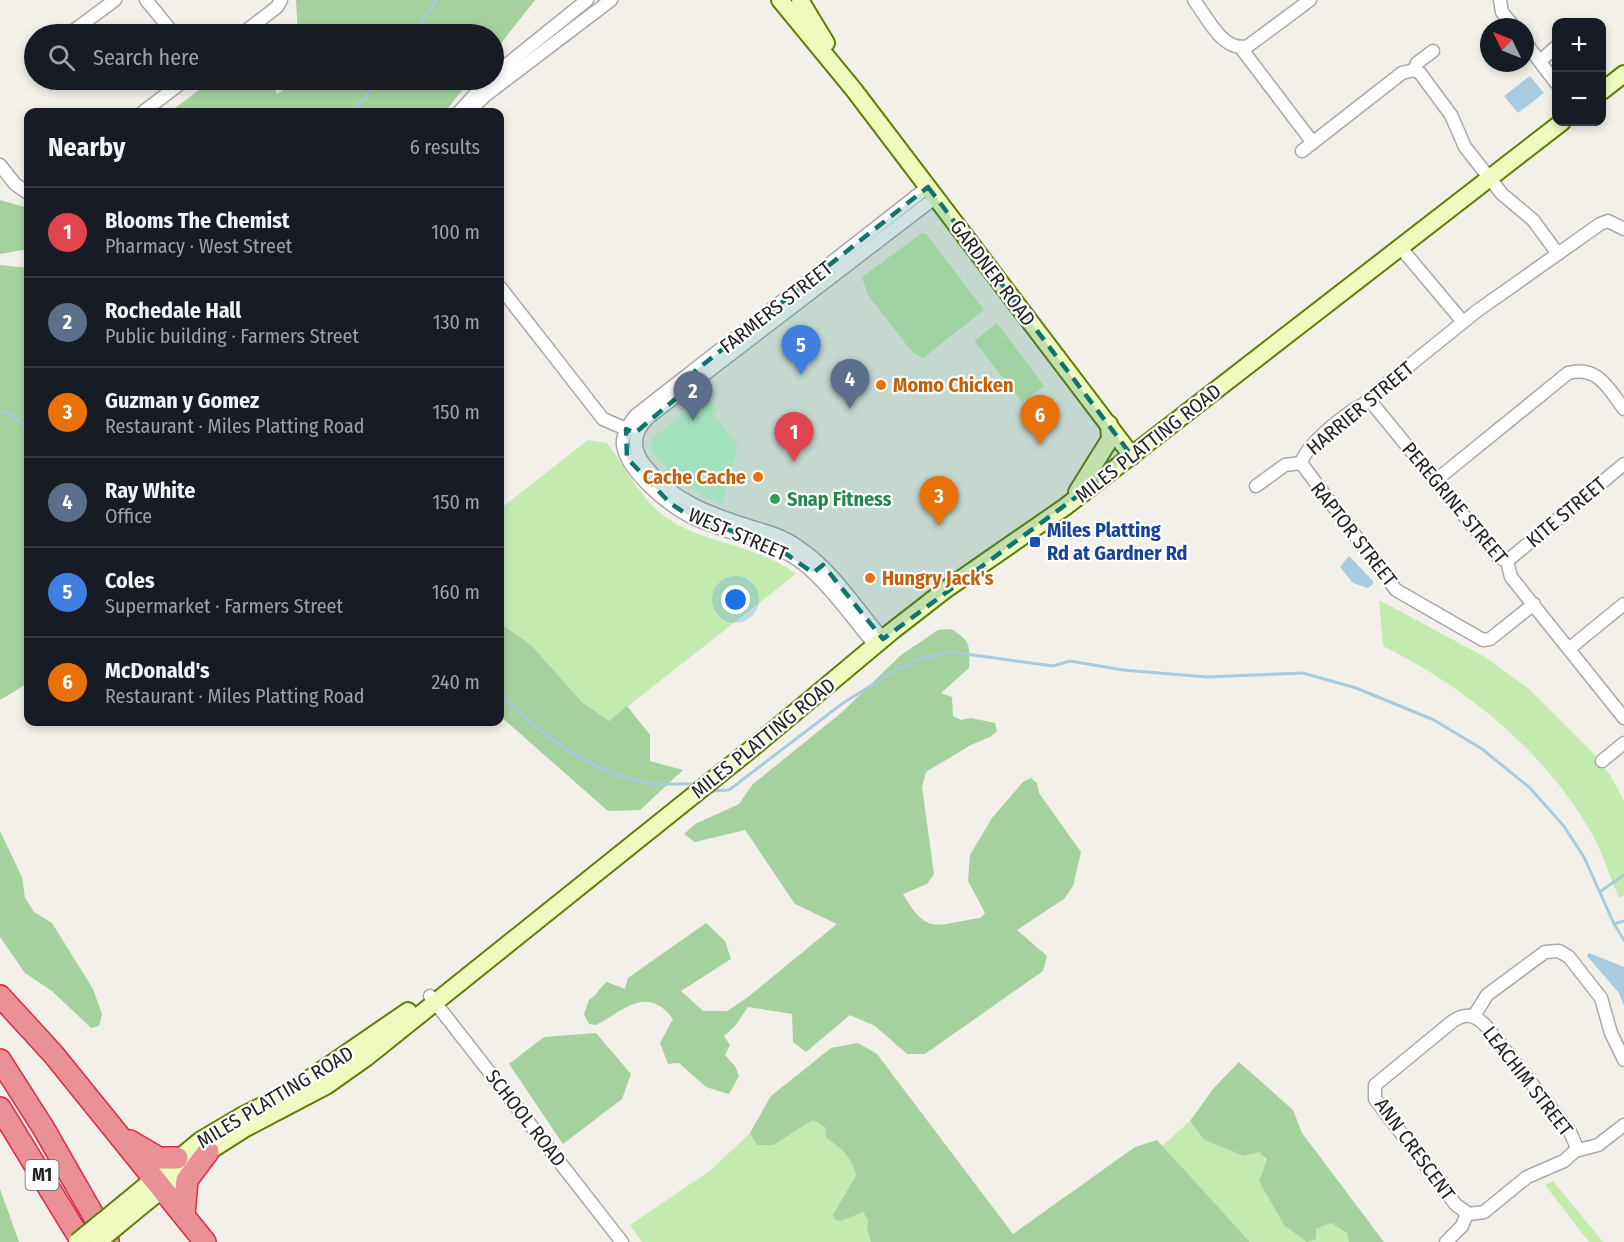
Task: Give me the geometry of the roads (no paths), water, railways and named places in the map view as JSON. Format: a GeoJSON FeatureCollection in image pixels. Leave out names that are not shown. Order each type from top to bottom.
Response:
{"type":"FeatureCollection","features":[{"type":"Feature","properties":{"kind":"highway"},"geometry":{"type":"LineString","coordinates":[[0,996],[54,1055],[205,1242]]}},
{"type":"Feature","properties":{"kind":"highway","name":"M1"},"geometry":{"type":"LineString","coordinates":[[0,1060],[44,1129],[87,1185],[123,1242]]}},
{"type":"Feature","properties":{"kind":"highway","name":"M1"},"geometry":{"type":"LineString","coordinates":[[0,1108],[80,1242]]}},
{"type":"Feature","properties":{"kind":"highway"},"geometry":{"type":"LineString","coordinates":[[44,1129],[108,1242]]}},
{"type":"Feature","properties":{"kind":"highway"},"geometry":{"type":"LineString","coordinates":[[117,1133],[159,1158],[177,1158]]}},
{"type":"Feature","properties":{"kind":"highway"},"geometry":{"type":"LineString","coordinates":[[184,1215],[187,1180],[208,1152]]}},
{"type":"Feature","properties":{"kind":"main road","name":"GARDNER ROAD"},"geometry":{"type":"LineString","coordinates":[[780,0],[854,90],[1132,456]]}},
{"type":"Feature","properties":{"kind":"main road","name":"GARDNER ROAD"},"geometry":{"type":"LineString","coordinates":[[800,0],[854,90]]}},
{"type":"Feature","properties":{"kind":"main road"},"geometry":{"type":"LineString","coordinates":[[1606,88],[1624,74]]}},
{"type":"Feature","properties":{"kind":"main road","name":"MILES PLATTING ROAD"},"geometry":{"type":"LineString","coordinates":[[80,1242],[158,1183],[244,1129],[326,1086],[750,750],[945,590],[1065,507],[1557,126]]}},
{"type":"Feature","properties":{"kind":"main road"},"geometry":{"type":"LineString","coordinates":[[1065,507],[1110,439],[1109,424]]}},
{"type":"Feature","properties":{"kind":"main road","name":"MILES PLATTING ROAD"},"geometry":{"type":"LineString","coordinates":[[158,1183],[177,1158],[221,1128],[311,1079],[433,999]]}},
{"type":"Feature","properties":{"kind":"main road","name":"MILES PLATTING ROAD"},"geometry":{"type":"LineString","coordinates":[[98,1242],[129,1207]]}},
{"type":"Feature","properties":{"kind":"street"},"geometry":{"type":"LineString","coordinates":[[83,24],[115,0]]}},
{"type":"Feature","properties":{"kind":"street"},"geometry":{"type":"LineString","coordinates":[[146,0],[166,24]]}},
{"type":"Feature","properties":{"kind":"street"},"geometry":{"type":"LineString","coordinates":[[255,24],[277,7],[281,0]]}},
{"type":"Feature","properties":{"kind":"street"},"geometry":{"type":"LineString","coordinates":[[504,80],[558,33],[586,0]]}},
{"type":"Feature","properties":{"kind":"street"},"geometry":{"type":"LineString","coordinates":[[504,68],[612,0]]}},
{"type":"Feature","properties":{"kind":"street"},"geometry":{"type":"LineString","coordinates":[[1194,0],[1226,42],[1244,47],[1313,143]]}},
{"type":"Feature","properties":{"kind":"street"},"geometry":{"type":"LineString","coordinates":[[1244,47],[1310,0]]}},
{"type":"Feature","properties":{"kind":"street"},"geometry":{"type":"LineString","coordinates":[[1500,0],[1502,12],[1507,18]]}},
{"type":"Feature","properties":{"kind":"street"},"geometry":{"type":"LineString","coordinates":[[1414,70],[1417,63],[1433,51]]}},
{"type":"Feature","properties":{"kind":"street"},"geometry":{"type":"LineString","coordinates":[[1540,61],[1552,51]]}},
{"type":"Feature","properties":{"kind":"street"},"geometry":{"type":"LineString","coordinates":[[1534,53],[1552,77]]}},
{"type":"Feature","properties":{"kind":"street"},"geometry":{"type":"LineString","coordinates":[[1302,151],[1402,73],[1414,70],[1420,73],[1451,115],[1465,147],[1489,178],[1509,202],[1533,220],[1558,254]]}},
{"type":"Feature","properties":{"kind":"street"},"geometry":{"type":"LineString","coordinates":[[148,108],[172,90]]}},
{"type":"Feature","properties":{"kind":"street"},"geometry":{"type":"LineString","coordinates":[[463,108],[479,90]]}},
{"type":"Feature","properties":{"kind":"street"},"geometry":{"type":"LineString","coordinates":[[472,108],[492,90]]}},
{"type":"Feature","properties":{"kind":"street"},"geometry":{"type":"LineString","coordinates":[[0,165],[15,184],[24,190]]}},
{"type":"Feature","properties":{"kind":"street","name":"FARMERS STREET"},"geometry":{"type":"LineString","coordinates":[[632,432],[697,374],[932,192]]}},
{"type":"Feature","properties":{"kind":"street","name":"HARRIER STREET"},"geometry":{"type":"LineString","coordinates":[[1256,486],[1277,468],[1301,463],[1304,451],[1355,409],[1371,402],[1380,389],[1463,322],[1600,224],[1608,221],[1624,229]]}},
{"type":"Feature","properties":{"kind":"street"},"geometry":{"type":"LineString","coordinates":[[1400,248],[1463,322]]}},
{"type":"Feature","properties":{"kind":"street"},"geometry":{"type":"LineString","coordinates":[[504,292],[603,419],[632,432]]}},
{"type":"Feature","properties":{"kind":"street"},"geometry":{"type":"LineString","coordinates":[[1436,481],[1568,373],[1582,370],[1593,373],[1624,409]]}},
{"type":"Feature","properties":{"kind":"street","name":"PEREGRINE STREET"},"geometry":{"type":"LineString","coordinates":[[1371,402],[1498,557],[1507,561],[1511,577],[1624,718]]}},
{"type":"Feature","properties":{"kind":"street","name":"WEST STREET"},"geometry":{"type":"LineString","coordinates":[[632,432],[640,459],[675,496],[718,516],[794,543],[879,642]]}},
{"type":"Feature","properties":{"kind":"street","name":"RAPTOR STREET"},"geometry":{"type":"LineString","coordinates":[[1301,463],[1396,590],[1483,640],[1490,639],[1534,604]]}},
{"type":"Feature","properties":{"kind":"street","name":"KITE STREET"},"geometry":{"type":"LineString","coordinates":[[1507,561],[1624,464]]}},
{"type":"Feature","properties":{"kind":"street"},"geometry":{"type":"LineString","coordinates":[[1570,648],[1624,604]]}},
{"type":"Feature","properties":{"kind":"street"},"geometry":{"type":"LineString","coordinates":[[1602,761],[1624,743]]}},
{"type":"Feature","properties":{"kind":"street"},"geometry":{"type":"LineString","coordinates":[[1474,1016],[1487,995],[1545,952],[1559,951],[1569,957],[1601,998],[1611,1033],[1624,1060]]}},
{"type":"Feature","properties":{"kind":"street","name":"SCHOOL ROAD"},"geometry":{"type":"LineString","coordinates":[[433,999],[622,1242]]}},
{"type":"Feature","properties":{"kind":"street","name":"ANN CRESCENT"},"geometry":{"type":"LineString","coordinates":[[1467,1213],[1456,1205],[1375,1099],[1374,1092],[1376,1085],[1385,1075],[1453,1021],[1465,1015],[1474,1016]]}},
{"type":"Feature","properties":{"kind":"street","name":"LEACHIM STREET"},"geometry":{"type":"LineString","coordinates":[[1474,1016],[1486,1026],[1570,1132],[1578,1149]]}},
{"type":"Feature","properties":{"kind":"street"},"geometry":{"type":"LineString","coordinates":[[1446,1242],[1462,1226],[1467,1213],[1484,1212],[1527,1177],[1564,1161],[1578,1149],[1598,1145],[1624,1125]]}},
{"type":"Feature","properties":{"kind":"water"},"geometry":{"type":"Polygon","coordinates":[[[1530,76],[1544,93],[1518,113],[1504,96],[1530,76]]]}},
{"type":"Feature","properties":{"kind":"water"},"geometry":{"type":"Polygon","coordinates":[[[1349,556],[1373,581],[1368,588],[1353,583],[1340,567],[1349,556]]]}},
{"type":"Feature","properties":{"kind":"water"},"geometry":{"type":"Polygon","coordinates":[[[1589,953],[1624,967],[1624,1006],[1619,993],[1587,956],[1589,953]]]}},
{"type":"Feature","properties":{"kind":"waterway"},"geometry":{"type":"LineString","coordinates":[[420,24],[437,0]]}},
{"type":"Feature","properties":{"kind":"waterway"},"geometry":{"type":"LineString","coordinates":[[356,108],[371,90]]}},
{"type":"Feature","properties":{"kind":"waterway"},"geometry":{"type":"LineString","coordinates":[[0,411],[9,413],[24,425]]}},
{"type":"Feature","properties":{"kind":"waterway"},"geometry":{"type":"LineString","coordinates":[[712,791],[729,790],[843,703],[898,669],[922,658],[951,652],[1053,666],[1070,661],[1123,670],[1207,677],[1303,673],[1356,688],[1434,720],[1482,749],[1529,787],[1563,825],[1584,857],[1614,924],[1624,940]]}},
{"type":"Feature","properties":{"kind":"waterway"},"geometry":{"type":"LineString","coordinates":[[504,699],[562,746],[616,775],[642,783],[696,784]]}},
{"type":"Feature","properties":{"kind":"waterway"},"geometry":{"type":"LineString","coordinates":[[1601,891],[1624,875]]}},
{"type":"Feature","properties":{"kind":"waterway"},"geometry":{"type":"LineString","coordinates":[[1614,924],[1624,921]]}},
{"type":"Feature","properties":{"kind":"place","name":"Coles"},"geometry":{"type":"Point","coordinates":[801,375]}},
{"type":"Feature","properties":{"kind":"place","name":"Momo Chicken"},"geometry":{"type":"Point","coordinates":[881,385]}},
{"type":"Feature","properties":{"kind":"place","name":"Ray White"},"geometry":{"type":"Point","coordinates":[850,409]}},
{"type":"Feature","properties":{"kind":"place","name":"Rochedale Hall"},"geometry":{"type":"Point","coordinates":[693,421]}},
{"type":"Feature","properties":{"kind":"place","name":"McDonald's"},"geometry":{"type":"Point","coordinates":[1040,445]}},
{"type":"Feature","properties":{"kind":"place","name":"Blooms The Chemist"},"geometry":{"type":"Point","coordinates":[794,462]}},
{"type":"Feature","properties":{"kind":"place","name":"Cache Cache"},"geometry":{"type":"Point","coordinates":[758,477]}},
{"type":"Feature","properties":{"kind":"place","name":"Snap Fitness"},"geometry":{"type":"Point","coordinates":[775,499]}},
{"type":"Feature","properties":{"kind":"place","name":"Guzman y Gomez"},"geometry":{"type":"Point","coordinates":[939,526]}},
{"type":"Feature","properties":{"kind":"place","name":"Miles Platting Rd at Gardner Rd"},"geometry":{"type":"Point","coordinates":[1035,542]}},
{"type":"Feature","properties":{"kind":"place","name":"Hungry Jack's"},"geometry":{"type":"Point","coordinates":[870,578]}}]}
